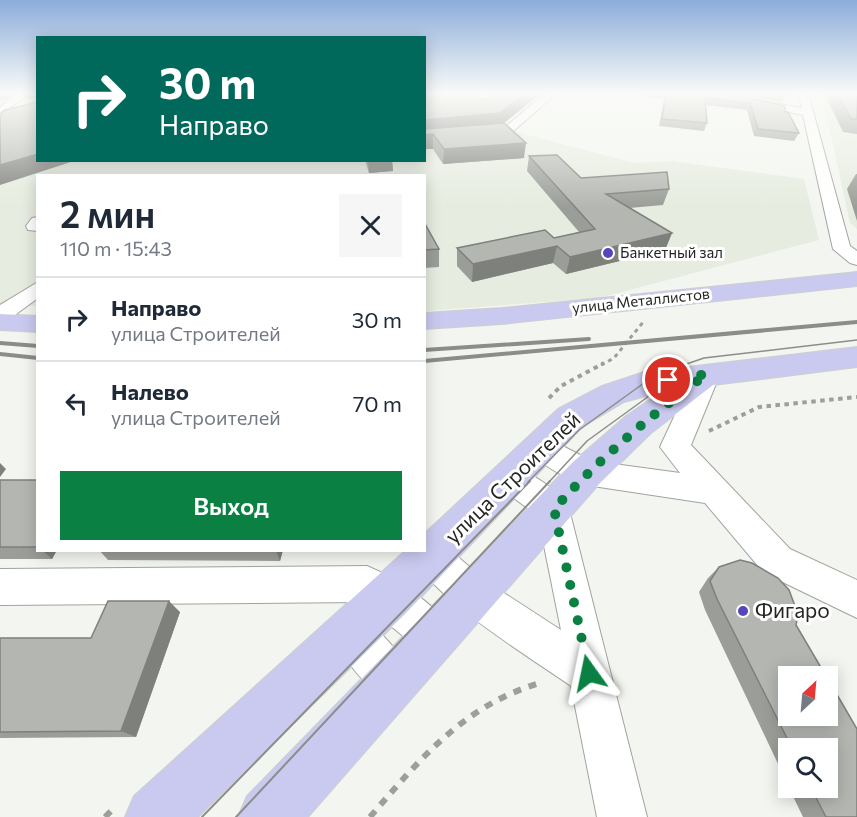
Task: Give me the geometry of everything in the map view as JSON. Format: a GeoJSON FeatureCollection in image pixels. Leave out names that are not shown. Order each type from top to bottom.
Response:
{"type":"FeatureCollection","features":[{"type":"Feature","properties":{"kind":"main road","name":"улица Металлистов"},"geometry":{"type":"LineString","coordinates":[[426,321],[502,316],[857,279]]}},
{"type":"Feature","properties":{"kind":"main road"},"geometry":{"type":"LineString","coordinates":[[0,322],[36,324]]}},
{"type":"Feature","properties":{"kind":"main road","name":"улица Строителей"},"geometry":{"type":"LineString","coordinates":[[155,817],[389,598],[570,418],[613,394],[644,383],[857,357]]}},
{"type":"Feature","properties":{"kind":"main road"},"geometry":{"type":"LineString","coordinates":[[268,817],[586,473],[638,425],[707,374]]}},
{"type":"Feature","properties":{"kind":"street"},"geometry":{"type":"LineString","coordinates":[[426,138],[507,131]]}},
{"type":"Feature","properties":{"kind":"street"},"geometry":{"type":"LineString","coordinates":[[813,131],[842,249],[857,259]]}},
{"type":"Feature","properties":{"kind":"street"},"geometry":{"type":"LineString","coordinates":[[0,315],[36,289]]}},
{"type":"Feature","properties":{"kind":"street"},"geometry":{"type":"LineString","coordinates":[[707,374],[675,447],[777,561],[857,599]]}},
{"type":"Feature","properties":{"kind":"street"},"geometry":{"type":"LineString","coordinates":[[541,446],[586,473],[713,491]]}},
{"type":"Feature","properties":{"kind":"street"},"geometry":{"type":"LineString","coordinates":[[510,478],[554,509],[622,817]]}},
{"type":"Feature","properties":{"kind":"street"},"geometry":{"type":"LineString","coordinates":[[431,556],[474,595],[589,673]]}},
{"type":"Feature","properties":{"kind":"street"},"geometry":{"type":"LineString","coordinates":[[0,587],[367,584],[389,598],[435,637]]}},
{"type":"Feature","properties":{"kind":"street"},"geometry":{"type":"LineString","coordinates":[[352,633],[394,682]]}},
{"type":"Feature","properties":{"kind":"path"},"geometry":{"type":"LineString","coordinates":[[675,447],[759,407],[857,397]]}},
{"type":"Feature","properties":{"kind":"path"},"geometry":{"type":"LineString","coordinates":[[370,817],[432,748],[484,705],[532,684],[589,673]]}},
{"type":"Feature","properties":{"kind":"shaded area"},"geometry":{"type":"Polygon","coordinates":[[[0,131],[36,131],[36,162],[426,162],[426,131],[513,131],[634,163],[672,161],[804,179],[819,240],[599,298],[426,311],[426,174],[36,174],[36,306],[0,304],[0,131]]]}},
{"type":"Feature","properties":{"kind":"shaded area"},"geometry":{"type":"Polygon","coordinates":[[[830,131],[857,131],[857,229],[850,223],[830,131]]]}},
{"type":"Feature","properties":{"kind":"building"},"geometry":{"type":"Polygon","coordinates":[[[0,131],[36,131],[36,155],[0,165],[0,131]]]}},
{"type":"Feature","properties":{"kind":"building"},"geometry":{"type":"Polygon","coordinates":[[[426,131],[513,131],[526,143],[444,149],[433,134],[426,135],[426,131]]]}},
{"type":"Feature","properties":{"kind":"building"},"geometry":{"type":"Polygon","coordinates":[[[557,155],[581,178],[667,172],[669,189],[606,194],[672,233],[570,257],[557,246],[473,264],[457,248],[545,230],[554,238],[595,229],[529,156],[557,155]]]}},
{"type":"Feature","properties":{"kind":"building"},"geometry":{"type":"Polygon","coordinates":[[[426,226],[439,249],[426,250],[426,226]]]}},
{"type":"Feature","properties":{"kind":"building"},"geometry":{"type":"Polygon","coordinates":[[[0,480],[36,480],[36,547],[0,547],[0,480]]]}},
{"type":"Feature","properties":{"kind":"building"},"geometry":{"type":"Polygon","coordinates":[[[740,560],[752,563],[778,578],[789,590],[798,614],[796,625],[820,666],[778,666],[778,720],[710,581],[719,567],[740,560]]]}},
{"type":"Feature","properties":{"kind":"building"},"geometry":{"type":"Polygon","coordinates":[[[108,601],[169,601],[121,731],[0,732],[0,638],[91,638],[108,601]]]}},
{"type":"Feature","properties":{"kind":"building"},"geometry":{"type":"Polygon","coordinates":[[[838,696],[857,729],[857,817],[826,817],[816,798],[838,798],[838,738],[787,738],[781,726],[838,726],[838,696]]]}},
{"type":"Feature","properties":{"kind":"tram line"},"geometry":{"type":"LineString","coordinates":[[528,482],[579,430],[644,383],[672,369],[704,358],[857,340]]}},
{"type":"Feature","properties":{"kind":"tram line"},"geometry":{"type":"LineString","coordinates":[[549,482],[587,441],[678,375]]}},
{"type":"Feature","properties":{"kind":"tram line"},"geometry":{"type":"LineString","coordinates":[[202,817],[530,481]]}},
{"type":"Feature","properties":{"kind":"tram line"},"geometry":{"type":"LineString","coordinates":[[236,817],[550,481]]}},
{"type":"Feature","properties":{"kind":"railway"},"geometry":{"type":"LineString","coordinates":[[426,361],[857,322]]}},
{"type":"Feature","properties":{"kind":"railway"},"geometry":{"type":"LineString","coordinates":[[426,350],[589,339]]}},
{"type":"Feature","properties":{"kind":"railway"},"geometry":{"type":"LineString","coordinates":[[0,343],[36,346]]}},
{"type":"Feature","properties":{"kind":"railway"},"geometry":{"type":"LineString","coordinates":[[0,354],[36,358]]}},
{"type":"Feature","properties":{"kind":"place","name":"Банкетный зал"},"geometry":{"type":"Point","coordinates":[608,253]}},
{"type":"Feature","properties":{"kind":"place","name":"Фигаро"},"geometry":{"type":"Point","coordinates":[743,611]}},
{"type":"Feature","properties":{"kind":"route"},"geometry":{"type":"LineString","coordinates":[[589,673],[554,509],[586,473],[638,425],[707,374],[668,380]]}}]}
